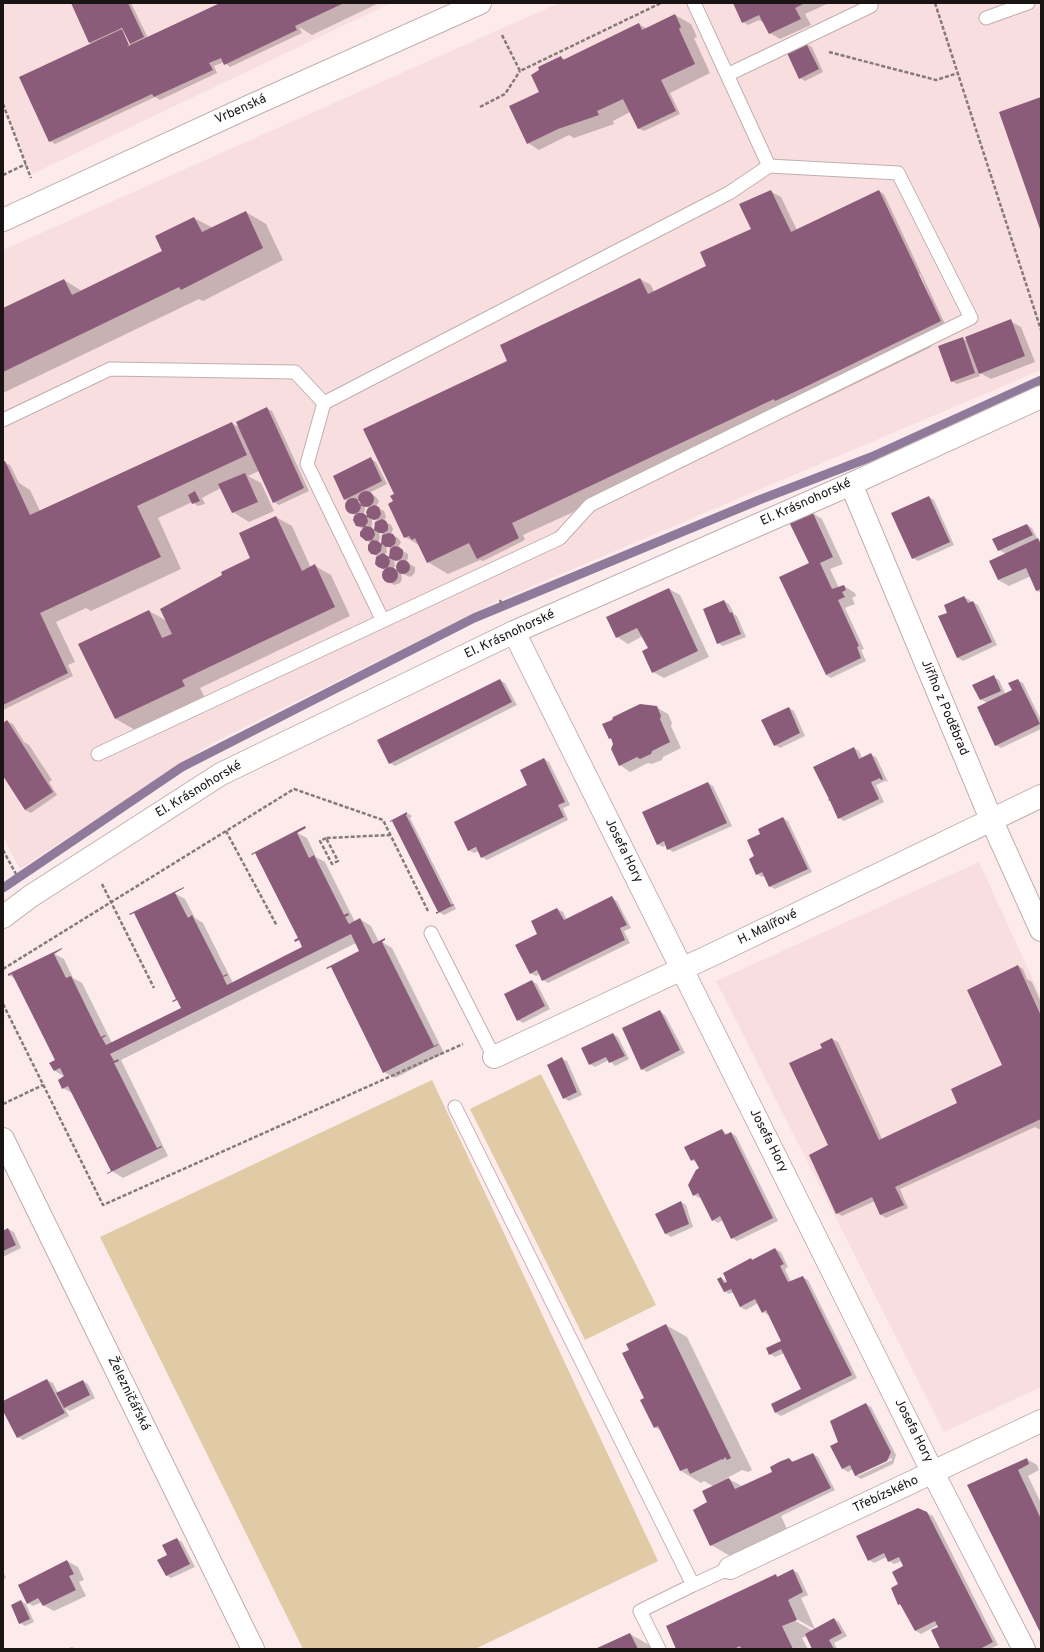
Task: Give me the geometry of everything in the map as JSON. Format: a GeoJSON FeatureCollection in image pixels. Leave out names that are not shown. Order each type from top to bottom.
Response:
{"type":"FeatureCollection","features":[{"type":"Feature","properties":{"kind":"street","name":"Vrbenská"},"geometry":{"type":"LineString","coordinates":[[4,216],[41,202],[480,3]]}},
{"type":"Feature","properties":{"kind":"street","name":"El. Krásnohorské"},"geometry":{"type":"LineString","coordinates":[[3,917],[31,896],[221,774],[514,632],[851,484],[1041,397]]}},
{"type":"Feature","properties":{"kind":"street","name":"Jiřího z Poděbrad"},"geometry":{"type":"LineString","coordinates":[[851,484],[991,819],[1041,930]]}},
{"type":"Feature","properties":{"kind":"street","name":"Josefa Hory"},"geometry":{"type":"LineString","coordinates":[[514,632],[1024,1649]]}},
{"type":"Feature","properties":{"kind":"street","name":"H. Malířové"},"geometry":{"type":"LineString","coordinates":[[494,1057],[682,969],[1041,796]]}},
{"type":"Feature","properties":{"kind":"street","name":"Železničářská"},"geometry":{"type":"LineString","coordinates":[[3,1139],[253,1649]]}},
{"type":"Feature","properties":{"kind":"street","name":"Třebízského"},"geometry":{"type":"LineString","coordinates":[[730,1568],[1041,1421]]}},
{"type":"Feature","properties":{"kind":"lane"},"geometry":{"type":"LineString","coordinates":[[694,3],[769,166]]}},
{"type":"Feature","properties":{"kind":"lane"},"geometry":{"type":"LineString","coordinates":[[986,18],[1028,3]]}},
{"type":"Feature","properties":{"kind":"lane"},"geometry":{"type":"LineString","coordinates":[[727,75],[871,6]]}},
{"type":"Feature","properties":{"kind":"lane"},"geometry":{"type":"LineString","coordinates":[[98,754],[383,621],[560,538],[590,505],[971,318],[898,173],[769,166],[729,193],[324,403],[306,464],[383,621]]}},
{"type":"Feature","properties":{"kind":"lane"},"geometry":{"type":"LineString","coordinates":[[3,420],[110,369],[295,372],[324,403]]}},
{"type":"Feature","properties":{"kind":"lane"},"geometry":{"type":"LineString","coordinates":[[431,933],[494,1057]]}},
{"type":"Feature","properties":{"kind":"lane"},"geometry":{"type":"LineString","coordinates":[[455,1107],[693,1585]]}},
{"type":"Feature","properties":{"kind":"lane"},"geometry":{"type":"LineString","coordinates":[[659,1649],[640,1611],[730,1568]]}},
{"type":"Feature","properties":{"kind":"path"},"geometry":{"type":"LineString","coordinates":[[480,107],[505,94],[520,71],[661,3]]}},
{"type":"Feature","properties":{"kind":"path"},"geometry":{"type":"LineString","coordinates":[[935,3],[1041,330]]}},
{"type":"Feature","properties":{"kind":"path"},"geometry":{"type":"LineString","coordinates":[[816,32],[826,51],[936,80],[958,73]]}},
{"type":"Feature","properties":{"kind":"path"},"geometry":{"type":"LineString","coordinates":[[502,35],[520,71]]}},
{"type":"Feature","properties":{"kind":"path"},"geometry":{"type":"LineString","coordinates":[[3,104],[41,202]]}},
{"type":"Feature","properties":{"kind":"path"},"geometry":{"type":"LineString","coordinates":[[3,175],[26,164]]}},
{"type":"Feature","properties":{"kind":"path"},"geometry":{"type":"LineString","coordinates":[[3,969],[294,789],[383,820],[431,917]]}},
{"type":"Feature","properties":{"kind":"path"},"geometry":{"type":"LineString","coordinates":[[226,831],[277,926]]}},
{"type":"Feature","properties":{"kind":"path"},"geometry":{"type":"LineString","coordinates":[[326,838],[338,861],[332,864],[320,841],[326,838],[390,835]]}},
{"type":"Feature","properties":{"kind":"path"},"geometry":{"type":"LineString","coordinates":[[3,850],[14,871]]}},
{"type":"Feature","properties":{"kind":"path"},"geometry":{"type":"LineString","coordinates":[[88,859],[154,988]]}},
{"type":"Feature","properties":{"kind":"path"},"geometry":{"type":"LineString","coordinates":[[3,1004],[103,1205],[447,1052]]}},
{"type":"Feature","properties":{"kind":"path"},"geometry":{"type":"LineString","coordinates":[[3,1104],[43,1085]]}},
{"type":"Feature","properties":{"kind":"shaded area"},"geometry":{"type":"Polygon","coordinates":[[[3,3],[391,3],[32,174],[3,106],[3,3]]]}},
{"type":"Feature","properties":{"kind":"shaded area"},"geometry":{"type":"Polygon","coordinates":[[[559,3],[1041,3],[1041,370],[500,600],[213,743],[20,869],[3,837],[3,250],[559,3]]]}},
{"type":"Feature","properties":{"kind":"shaded area"},"geometry":{"type":"Polygon","coordinates":[[[979,862],[1041,997],[1041,1387],[944,1432],[716,981],[979,862]]]}},
{"type":"Feature","properties":{"kind":"shaded area"},"geometry":{"type":"Polygon","coordinates":[[[541,1074],[656,1305],[585,1340],[470,1109],[541,1074]]]}},
{"type":"Feature","properties":{"kind":"shaded area"},"geometry":{"type":"Polygon","coordinates":[[[432,1080],[658,1561],[475,1649],[303,1649],[100,1237],[432,1080]]]}},
{"type":"Feature","properties":{"kind":"building"},"geometry":{"type":"Polygon","coordinates":[[[71,3],[128,3],[144,37],[130,44],[122,28],[89,43],[71,3]]]}},
{"type":"Feature","properties":{"kind":"building"},"geometry":{"type":"Polygon","coordinates":[[[220,3],[344,3],[295,26],[297,30],[224,65],[221,58],[209,63],[213,70],[154,97],[152,94],[49,142],[19,77],[122,29],[129,45],[126,47],[220,3]]]}},
{"type":"Feature","properties":{"kind":"building"},"geometry":{"type":"Polygon","coordinates":[[[733,3],[805,3],[795,8],[801,19],[769,34],[759,15],[742,23],[733,3]]]}},
{"type":"Feature","properties":{"kind":"building"},"geometry":{"type":"Polygon","coordinates":[[[675,14],[681,27],[679,29],[695,64],[661,80],[676,111],[638,129],[623,99],[597,111],[599,115],[558,129],[527,144],[509,106],[539,92],[531,75],[539,70],[538,67],[561,56],[563,60],[639,23],[642,30],[675,14]]]}},
{"type":"Feature","properties":{"kind":"building"},"geometry":{"type":"Polygon","coordinates":[[[806,43],[819,69],[799,79],[787,53],[806,43]]]}},
{"type":"Feature","properties":{"kind":"building"},"geometry":{"type":"Polygon","coordinates":[[[1041,97],[1041,232],[999,112],[1041,97]]]}},
{"type":"Feature","properties":{"kind":"building"},"geometry":{"type":"Polygon","coordinates":[[[771,190],[791,232],[879,190],[941,321],[803,388],[775,401],[774,399],[512,523],[519,538],[477,559],[469,543],[427,563],[415,538],[412,540],[409,536],[404,538],[388,504],[393,501],[390,496],[394,494],[363,429],[507,361],[500,345],[640,278],[648,294],[706,266],[700,252],[751,229],[739,204],[771,190]]]}},
{"type":"Feature","properties":{"kind":"building"},"geometry":{"type":"Polygon","coordinates":[[[246,211],[263,248],[181,290],[179,287],[3,372],[3,308],[64,279],[72,295],[162,251],[155,236],[194,217],[202,232],[246,211]]]}},
{"type":"Feature","properties":{"kind":"building"},"geometry":{"type":"Polygon","coordinates":[[[1011,319],[1025,356],[979,374],[965,337],[1011,319]]]}},
{"type":"Feature","properties":{"kind":"building"},"geometry":{"type":"Polygon","coordinates":[[[963,337],[975,373],[951,382],[938,346],[963,337]]]}},
{"type":"Feature","properties":{"kind":"building"},"geometry":{"type":"Polygon","coordinates":[[[267,407],[304,488],[273,503],[236,422],[267,407]]]}},
{"type":"Feature","properties":{"kind":"building"},"geometry":{"type":"Polygon","coordinates":[[[232,422],[247,455],[137,506],[161,557],[40,613],[68,673],[3,705],[3,461],[5,461],[30,515],[232,422]]]}},
{"type":"Feature","properties":{"kind":"building"},"geometry":{"type":"Polygon","coordinates":[[[371,457],[382,481],[344,500],[333,476],[371,457]]]}},
{"type":"Feature","properties":{"kind":"building"},"geometry":{"type":"Polygon","coordinates":[[[245,473],[258,502],[232,513],[218,484],[245,473]]]}},
{"type":"Feature","properties":{"kind":"building"},"geometry":{"type":"Polygon","coordinates":[[[195,491],[200,501],[192,504],[188,495],[195,491]]]}},
{"type":"Feature","properties":{"kind":"building"},"geometry":{"type":"Polygon","coordinates":[[[366,491],[373,496],[374,499],[369,506],[366,507],[359,502],[358,499],[363,492],[366,491]]]}},
{"type":"Feature","properties":{"kind":"building"},"geometry":{"type":"Polygon","coordinates":[[[929,496],[950,542],[912,559],[891,513],[929,496]]]}},
{"type":"Feature","properties":{"kind":"building"},"geometry":{"type":"Polygon","coordinates":[[[353,498],[360,503],[361,506],[356,513],[353,514],[346,509],[345,506],[350,499],[353,498]]]}},
{"type":"Feature","properties":{"kind":"building"},"geometry":{"type":"Polygon","coordinates":[[[374,505],[379,507],[381,514],[379,518],[374,520],[367,517],[368,522],[365,526],[371,527],[374,530],[375,535],[372,540],[366,541],[360,536],[360,532],[364,527],[356,526],[353,520],[354,516],[358,513],[363,513],[367,516],[366,512],[368,508],[374,505]]]}},
{"type":"Feature","properties":{"kind":"building"},"geometry":{"type":"Polygon","coordinates":[[[812,511],[833,557],[820,563],[832,589],[844,585],[846,590],[842,592],[845,597],[838,600],[859,646],[857,647],[861,658],[826,675],[779,577],[809,563],[789,522],[812,511]]]}},
{"type":"Feature","properties":{"kind":"building"},"geometry":{"type":"Polygon","coordinates":[[[276,516],[302,571],[315,564],[335,607],[182,680],[185,686],[115,719],[78,644],[149,610],[162,638],[172,634],[160,609],[222,575],[221,572],[250,558],[239,533],[276,516]]]}},
{"type":"Feature","properties":{"kind":"building"},"geometry":{"type":"Polygon","coordinates":[[[382,519],[386,521],[388,530],[384,533],[379,533],[374,530],[375,522],[382,519]]]}},
{"type":"Feature","properties":{"kind":"building"},"geometry":{"type":"Polygon","coordinates":[[[1027,524],[1033,535],[998,551],[992,539],[1027,524]]]}},
{"type":"Feature","properties":{"kind":"building"},"geometry":{"type":"Polygon","coordinates":[[[389,533],[393,534],[396,539],[395,544],[391,547],[386,547],[382,544],[381,551],[376,555],[371,554],[368,550],[368,545],[372,540],[378,541],[381,544],[382,535],[389,533]]]}},
{"type":"Feature","properties":{"kind":"building"},"geometry":{"type":"Polygon","coordinates":[[[1038,538],[1041,545],[1041,589],[1036,591],[1026,568],[998,580],[989,561],[1038,538]]]}},
{"type":"Feature","properties":{"kind":"building"},"geometry":{"type":"Polygon","coordinates":[[[394,546],[403,550],[401,559],[396,561],[389,558],[390,562],[388,567],[383,569],[378,567],[375,564],[376,557],[383,553],[389,557],[390,549],[394,546]]]}},
{"type":"Feature","properties":{"kind":"building"},"geometry":{"type":"Polygon","coordinates":[[[400,560],[406,560],[410,564],[410,570],[406,574],[400,574],[396,570],[396,564],[400,560]]]}},
{"type":"Feature","properties":{"kind":"building"},"geometry":{"type":"Polygon","coordinates":[[[390,567],[397,572],[398,575],[393,582],[390,583],[383,578],[382,575],[387,568],[390,567]]]}},
{"type":"Feature","properties":{"kind":"building"},"geometry":{"type":"Polygon","coordinates":[[[669,588],[698,651],[652,673],[642,651],[648,648],[637,628],[616,638],[606,617],[669,588]]]}},
{"type":"Feature","properties":{"kind":"building"},"geometry":{"type":"Polygon","coordinates":[[[964,596],[968,603],[973,601],[992,642],[957,658],[938,616],[947,613],[944,605],[964,596]]]}},
{"type":"Feature","properties":{"kind":"building"},"geometry":{"type":"Polygon","coordinates":[[[724,600],[730,613],[732,612],[741,634],[717,644],[703,609],[724,600]]]}},
{"type":"Feature","properties":{"kind":"building"},"geometry":{"type":"Polygon","coordinates":[[[994,675],[1001,691],[980,700],[972,685],[994,675]]]}},
{"type":"Feature","properties":{"kind":"building"},"geometry":{"type":"Polygon","coordinates":[[[500,679],[512,702],[389,764],[377,740],[500,679]]]}},
{"type":"Feature","properties":{"kind":"building"},"geometry":{"type":"Polygon","coordinates":[[[1018,679],[1040,724],[995,746],[977,707],[1012,690],[1008,683],[1018,679]]]}},
{"type":"Feature","properties":{"kind":"building"},"geometry":{"type":"Polygon","coordinates":[[[640,704],[657,706],[661,716],[660,719],[670,742],[652,751],[651,754],[640,759],[637,757],[619,766],[611,749],[613,744],[611,738],[609,739],[602,724],[640,704]]]}},
{"type":"Feature","properties":{"kind":"building"},"geometry":{"type":"Polygon","coordinates":[[[789,707],[800,733],[774,746],[761,720],[789,707]]]}},
{"type":"Feature","properties":{"kind":"building"},"geometry":{"type":"Polygon","coordinates":[[[7,720],[53,792],[25,810],[3,776],[3,723],[7,720]]]}},
{"type":"Feature","properties":{"kind":"building"},"geometry":{"type":"Polygon","coordinates":[[[854,747],[859,759],[871,753],[883,779],[881,780],[880,778],[871,782],[879,799],[838,819],[813,767],[854,747]]]}},
{"type":"Feature","properties":{"kind":"building"},"geometry":{"type":"Polygon","coordinates":[[[544,758],[565,802],[558,805],[564,817],[481,858],[476,847],[468,851],[454,822],[527,785],[520,770],[544,758]]]}},
{"type":"Feature","properties":{"kind":"building"},"geometry":{"type":"Polygon","coordinates":[[[708,782],[727,823],[667,850],[664,841],[657,845],[642,812],[708,782]]]}},
{"type":"Feature","properties":{"kind":"building"},"geometry":{"type":"Polygon","coordinates":[[[407,812],[406,815],[451,905],[454,905],[436,914],[436,912],[438,912],[392,821],[390,822],[407,812]]]}},
{"type":"Feature","properties":{"kind":"building"},"geometry":{"type":"Polygon","coordinates":[[[783,817],[808,869],[769,887],[762,872],[756,875],[749,859],[754,856],[747,840],[760,834],[758,829],[783,817]]]}},
{"type":"Feature","properties":{"kind":"building"},"geometry":{"type":"Polygon","coordinates":[[[305,826],[306,828],[297,833],[309,858],[314,855],[344,915],[348,913],[349,915],[345,917],[349,924],[360,918],[373,944],[385,938],[382,942],[434,1046],[438,1045],[383,1073],[331,967],[326,968],[359,951],[351,934],[110,1054],[114,1061],[118,1059],[119,1061],[114,1063],[157,1148],[162,1147],[107,1174],[111,1171],[68,1086],[62,1089],[58,1080],[64,1076],[60,1068],[54,1071],[49,1063],[55,1060],[12,974],[8,976],[8,974],[62,948],[54,954],[66,978],[71,976],[101,1037],[106,1036],[102,1038],[106,1045],[181,1008],[177,1000],[172,1001],[176,999],[134,913],[129,914],[184,887],[175,893],[188,918],[192,915],[223,976],[228,975],[223,977],[227,985],[302,947],[299,940],[295,942],[294,940],[298,938],[255,853],[252,855],[251,854],[305,826]]]}},
{"type":"Feature","properties":{"kind":"building"},"geometry":{"type":"Polygon","coordinates":[[[612,896],[627,925],[620,928],[625,940],[542,981],[537,970],[530,974],[515,945],[537,934],[531,921],[557,908],[564,920],[612,896]]]}},
{"type":"Feature","properties":{"kind":"building"},"geometry":{"type":"Polygon","coordinates":[[[1018,965],[1041,1016],[1041,1119],[895,1187],[904,1205],[880,1215],[872,1197],[836,1214],[809,1155],[828,1145],[789,1063],[822,1048],[820,1044],[832,1038],[879,1140],[957,1103],[951,1089],[1002,1065],[967,990],[1018,965]]]}},
{"type":"Feature","properties":{"kind":"building"},"geometry":{"type":"Polygon","coordinates":[[[532,980],[545,1006],[517,1021],[504,994],[532,980]]]}},
{"type":"Feature","properties":{"kind":"building"},"geometry":{"type":"Polygon","coordinates":[[[660,1010],[680,1050],[641,1070],[622,1028],[660,1010]]]}},
{"type":"Feature","properties":{"kind":"building"},"geometry":{"type":"Polygon","coordinates":[[[613,1033],[625,1056],[609,1063],[606,1057],[589,1065],[581,1048],[613,1033]]]}},
{"type":"Feature","properties":{"kind":"building"},"geometry":{"type":"Polygon","coordinates":[[[562,1057],[577,1092],[563,1099],[547,1065],[562,1057]]]}},
{"type":"Feature","properties":{"kind":"building"},"geometry":{"type":"Polygon","coordinates":[[[722,1129],[725,1135],[731,1132],[773,1218],[731,1239],[720,1216],[712,1221],[698,1193],[693,1196],[688,1185],[696,1170],[699,1168],[694,1159],[691,1161],[684,1147],[722,1129]]]}},
{"type":"Feature","properties":{"kind":"building"},"geometry":{"type":"Polygon","coordinates":[[[681,1201],[689,1224],[665,1234],[655,1214],[681,1201]]]}},
{"type":"Feature","properties":{"kind":"building"},"geometry":{"type":"Polygon","coordinates":[[[8,1228],[16,1245],[3,1251],[3,1231],[8,1228]]]}},
{"type":"Feature","properties":{"kind":"building"},"geometry":{"type":"Polygon","coordinates":[[[775,1248],[784,1264],[780,1266],[788,1282],[803,1276],[852,1375],[775,1413],[771,1404],[801,1389],[781,1349],[769,1355],[766,1348],[781,1341],[766,1310],[762,1313],[755,1299],[740,1307],[731,1289],[724,1292],[717,1279],[721,1277],[724,1283],[727,1282],[723,1273],[751,1258],[752,1260],[775,1248]]]}},
{"type":"Feature","properties":{"kind":"building"},"geometry":{"type":"Polygon","coordinates":[[[666,1324],[731,1458],[727,1460],[725,1457],[723,1460],[722,1459],[690,1474],[687,1468],[680,1471],[658,1426],[654,1428],[640,1400],[644,1398],[622,1353],[629,1350],[626,1344],[666,1324]]]}},
{"type":"Feature","properties":{"kind":"building"},"geometry":{"type":"Polygon","coordinates":[[[47,1379],[65,1413],[17,1438],[3,1411],[3,1401],[47,1379]]]}},
{"type":"Feature","properties":{"kind":"building"},"geometry":{"type":"Polygon","coordinates":[[[83,1380],[90,1395],[64,1408],[56,1393],[83,1380]]]}},
{"type":"Feature","properties":{"kind":"building"},"geometry":{"type":"Polygon","coordinates":[[[866,1403],[891,1452],[887,1461],[855,1476],[850,1465],[842,1469],[830,1446],[838,1442],[830,1421],[866,1403]]]}},
{"type":"Feature","properties":{"kind":"building"},"geometry":{"type":"Polygon","coordinates":[[[813,1453],[831,1488],[710,1546],[693,1510],[707,1502],[702,1491],[729,1478],[735,1489],[772,1472],[770,1467],[779,1462],[789,1458],[792,1462],[813,1453]]]}},
{"type":"Feature","properties":{"kind":"building"},"geometry":{"type":"Polygon","coordinates":[[[1027,1458],[1029,1464],[1018,1470],[1041,1519],[1041,1634],[967,1485],[1027,1458]]]}},
{"type":"Feature","properties":{"kind":"building"},"geometry":{"type":"Polygon","coordinates":[[[918,1508],[927,1512],[993,1642],[980,1649],[940,1649],[931,1630],[938,1627],[935,1621],[915,1631],[900,1604],[898,1605],[891,1588],[898,1584],[892,1572],[903,1566],[899,1557],[888,1562],[884,1553],[868,1561],[856,1536],[918,1508]]]}},
{"type":"Feature","properties":{"kind":"building"},"geometry":{"type":"Polygon","coordinates":[[[177,1538],[190,1564],[166,1576],[157,1560],[167,1555],[162,1545],[177,1538]]]}},
{"type":"Feature","properties":{"kind":"building"},"geometry":{"type":"Polygon","coordinates":[[[67,1560],[74,1574],[69,1576],[76,1590],[43,1606],[38,1598],[27,1604],[18,1585],[67,1560]]]}},
{"type":"Feature","properties":{"kind":"building"},"geometry":{"type":"Polygon","coordinates":[[[793,1569],[803,1592],[788,1600],[797,1620],[782,1626],[793,1649],[741,1649],[740,1646],[734,1649],[676,1649],[666,1626],[776,1574],[777,1577],[793,1569]]]}},
{"type":"Feature","properties":{"kind":"building"},"geometry":{"type":"Polygon","coordinates":[[[21,1600],[30,1619],[19,1624],[11,1605],[21,1600]]]}},
{"type":"Feature","properties":{"kind":"building"},"geometry":{"type":"Polygon","coordinates":[[[834,1618],[842,1633],[829,1640],[834,1649],[812,1649],[805,1634],[834,1618]]]}},
{"type":"Feature","properties":{"kind":"building"},"geometry":{"type":"Polygon","coordinates":[[[630,1633],[638,1649],[595,1649],[630,1633]]]}},
{"type":"Feature","properties":{"kind":"waterway"},"geometry":{"type":"LineString","coordinates":[[3,888],[182,767],[474,618],[759,500],[871,457],[1041,380]]}}]}
